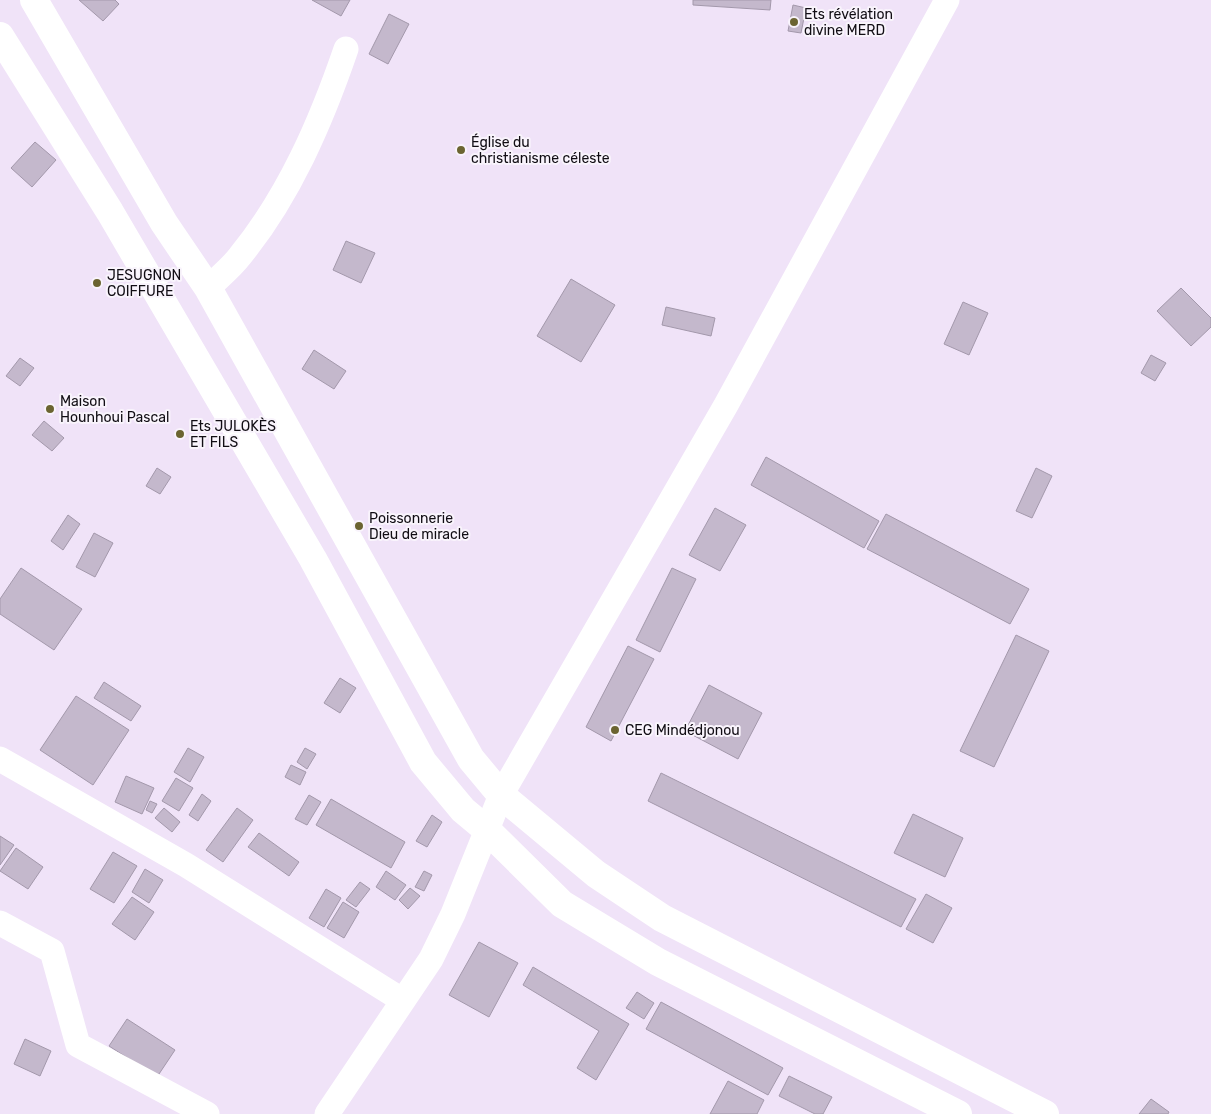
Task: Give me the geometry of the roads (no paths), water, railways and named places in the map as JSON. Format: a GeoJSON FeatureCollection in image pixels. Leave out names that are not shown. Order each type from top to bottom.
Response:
{"type":"FeatureCollection","features":[{"type":"Feature","properties":{"kind":"main road"},"geometry":{"type":"LineString","coordinates":[[34,0],[164,223],[208,288],[471,759],[501,795],[596,874],[662,918],[1045,1114]]}},
{"type":"Feature","properties":{"kind":"main road"},"geometry":{"type":"LineString","coordinates":[[0,36],[110,212],[313,559],[423,762],[463,810],[487,830],[562,904],[658,962],[958,1114]]}},
{"type":"Feature","properties":{"kind":"street"},"geometry":{"type":"LineString","coordinates":[[327,1114],[431,959],[453,914],[501,795],[726,405],[947,0]]}},
{"type":"Feature","properties":{"kind":"street"},"geometry":{"type":"LineString","coordinates":[[208,288],[239,258],[267,220],[327,106],[346,49]]}},
{"type":"Feature","properties":{"kind":"street"},"geometry":{"type":"LineString","coordinates":[[0,759],[186,865],[402,1000]]}},
{"type":"Feature","properties":{"kind":"street"},"geometry":{"type":"LineString","coordinates":[[0,923],[52,951],[78,1045],[207,1114]]}},
{"type":"Feature","properties":{"kind":"place","name":"Ets révélation divine MERD"},"geometry":{"type":"Point","coordinates":[794,22]}},
{"type":"Feature","properties":{"kind":"place","name":"Église du christianisme céleste"},"geometry":{"type":"Point","coordinates":[461,150]}},
{"type":"Feature","properties":{"kind":"place","name":"JESUGNON COIFFURE"},"geometry":{"type":"Point","coordinates":[97,283]}},
{"type":"Feature","properties":{"kind":"place","name":"Maison Hounhoui Pascal"},"geometry":{"type":"Point","coordinates":[50,409]}},
{"type":"Feature","properties":{"kind":"place","name":"Ets JULOKÈS ET FILS"},"geometry":{"type":"Point","coordinates":[180,434]}},
{"type":"Feature","properties":{"kind":"place","name":"Poissonnerie Dieu de miracle"},"geometry":{"type":"Point","coordinates":[359,526]}},
{"type":"Feature","properties":{"kind":"place","name":"CEG Mindédjonou"},"geometry":{"type":"Point","coordinates":[615,730]}}]}
